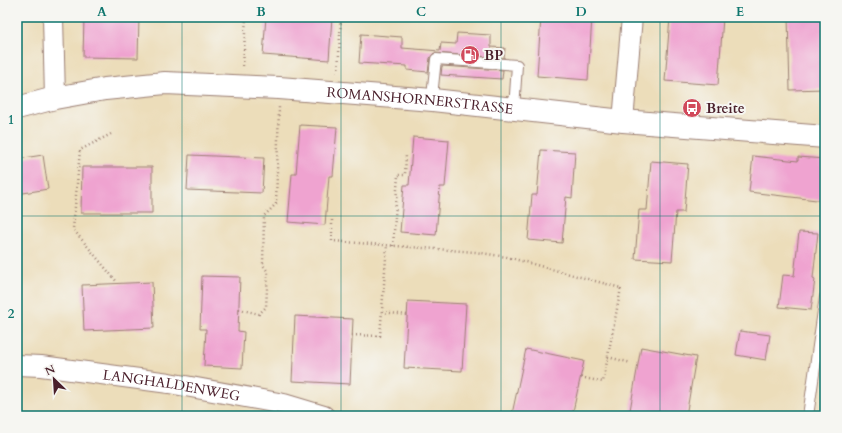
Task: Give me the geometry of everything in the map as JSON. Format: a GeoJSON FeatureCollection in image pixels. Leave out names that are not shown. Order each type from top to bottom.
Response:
{"type":"FeatureCollection","features":[{"type":"Feature","properties":{"kind":"street"},"geometry":{"type":"LineString","coordinates":[[53,17],[55,98]]}},
{"type":"Feature","properties":{"kind":"street"},"geometry":{"type":"LineString","coordinates":[[623,121],[632,17]]}},
{"type":"Feature","properties":{"kind":"street","name":"ROMANSHORNERSTRASSE"},"geometry":{"type":"LineString","coordinates":[[17,108],[55,98],[105,89],[165,83],[279,88],[433,100],[623,121],[825,137]]}},
{"type":"Feature","properties":{"kind":"street","name":"LANGHALDENWEG"},"geometry":{"type":"LineString","coordinates":[[17,365],[41,366],[169,383],[284,404],[324,416]]}},
{"type":"Feature","properties":{"kind":"lane"},"geometry":{"type":"LineString","coordinates":[[433,100],[436,59],[517,65],[514,109]]}},
{"type":"Feature","properties":{"kind":"lane"},"geometry":{"type":"LineString","coordinates":[[808,416],[825,297]]}},
{"type":"Feature","properties":{"kind":"path"},"geometry":{"type":"LineString","coordinates":[[243,72],[246,17]]}},
{"type":"Feature","properties":{"kind":"path"},"geometry":{"type":"LineString","coordinates":[[337,80],[341,17]]}},
{"type":"Feature","properties":{"kind":"path"},"geometry":{"type":"LineString","coordinates":[[239,309],[259,314],[266,307],[268,272],[263,265],[264,216],[276,204],[279,105]]}},
{"type":"Feature","properties":{"kind":"path"},"geometry":{"type":"LineString","coordinates":[[111,134],[80,150],[73,229],[117,282]]}},
{"type":"Feature","properties":{"kind":"path"},"geometry":{"type":"LineString","coordinates":[[393,246],[398,175],[405,175],[406,154]]}},
{"type":"Feature","properties":{"kind":"path"},"geometry":{"type":"LineString","coordinates":[[332,220],[332,241],[475,252],[507,257],[621,288],[603,382],[580,377]]}},
{"type":"Feature","properties":{"kind":"path"},"geometry":{"type":"LineString","coordinates":[[352,335],[380,336],[387,245]]}},
{"type":"Feature","properties":{"kind":"path"},"geometry":{"type":"LineString","coordinates":[[382,312],[407,314]]}},
{"type":"Feature","properties":{"kind":"path"},"geometry":{"type":"LineString","coordinates":[[608,357],[631,363]]}},
{"type":"Feature","properties":{"kind":"building"},"geometry":{"type":"Polygon","coordinates":[[[84,17],[139,17],[138,58],[83,57],[84,17]]]}},
{"type":"Feature","properties":{"kind":"building"},"geometry":{"type":"Polygon","coordinates":[[[266,17],[332,17],[329,60],[263,55],[266,17]]]}},
{"type":"Feature","properties":{"kind":"building"},"geometry":{"type":"Polygon","coordinates":[[[541,17],[592,17],[588,80],[537,76],[541,17]]]}},
{"type":"Feature","properties":{"kind":"building"},"geometry":{"type":"Polygon","coordinates":[[[670,17],[723,18],[718,85],[665,81],[670,17]]]}},
{"type":"Feature","properties":{"kind":"building"},"geometry":{"type":"Polygon","coordinates":[[[788,17],[825,17],[825,89],[790,90],[788,17]]]}},
{"type":"Feature","properties":{"kind":"building"},"geometry":{"type":"Polygon","coordinates":[[[457,33],[491,35],[491,47],[505,48],[504,58],[434,53],[430,58],[428,72],[407,70],[407,66],[359,63],[361,34],[402,37],[402,48],[440,51],[441,43],[456,44],[457,33]]]}},
{"type":"Feature","properties":{"kind":"building"},"geometry":{"type":"Polygon","coordinates":[[[442,66],[503,70],[502,79],[441,75],[442,66]]]}},
{"type":"Feature","properties":{"kind":"building"},"geometry":{"type":"Polygon","coordinates":[[[300,125],[337,127],[333,176],[329,176],[325,225],[288,222],[292,174],[296,174],[300,125]]]}},
{"type":"Feature","properties":{"kind":"building"},"geometry":{"type":"Polygon","coordinates":[[[413,137],[449,140],[445,187],[440,187],[436,235],[400,232],[404,185],[409,185],[413,137]]]}},
{"type":"Feature","properties":{"kind":"building"},"geometry":{"type":"Polygon","coordinates":[[[541,150],[575,152],[572,198],[566,197],[562,243],[528,240],[532,195],[537,195],[541,150]]]}},
{"type":"Feature","properties":{"kind":"building"},"geometry":{"type":"Polygon","coordinates":[[[43,155],[48,189],[17,194],[17,159],[43,155]]]}},
{"type":"Feature","properties":{"kind":"building"},"geometry":{"type":"Polygon","coordinates":[[[189,155],[264,158],[262,193],[187,190],[189,155]]]}},
{"type":"Feature","properties":{"kind":"building"},"geometry":{"type":"Polygon","coordinates":[[[753,156],[798,161],[798,157],[825,159],[825,201],[749,192],[753,156]]]}},
{"type":"Feature","properties":{"kind":"building"},"geometry":{"type":"Polygon","coordinates":[[[651,161],[688,164],[684,212],[676,212],[672,261],[635,259],[639,210],[647,210],[651,161]]]}},
{"type":"Feature","properties":{"kind":"building"},"geometry":{"type":"Polygon","coordinates":[[[82,167],[152,167],[152,213],[81,213],[82,167]]]}},
{"type":"Feature","properties":{"kind":"building"},"geometry":{"type":"Polygon","coordinates":[[[799,232],[818,233],[811,310],[779,307],[783,275],[794,276],[799,232]]]}},
{"type":"Feature","properties":{"kind":"building"},"geometry":{"type":"Polygon","coordinates":[[[202,276],[240,277],[238,331],[244,332],[242,368],[204,366],[206,329],[200,329],[202,276]]]}},
{"type":"Feature","properties":{"kind":"building"},"geometry":{"type":"Polygon","coordinates":[[[152,282],[154,328],[84,331],[82,285],[152,282]]]}},
{"type":"Feature","properties":{"kind":"building"},"geometry":{"type":"Polygon","coordinates":[[[408,301],[466,304],[462,371],[404,368],[408,301]]]}},
{"type":"Feature","properties":{"kind":"building"},"geometry":{"type":"Polygon","coordinates":[[[295,316],[353,319],[350,384],[292,381],[295,316]]]}},
{"type":"Feature","properties":{"kind":"building"},"geometry":{"type":"Polygon","coordinates":[[[740,331],[770,335],[766,360],[736,355],[740,331]]]}},
{"type":"Feature","properties":{"kind":"building"},"geometry":{"type":"Polygon","coordinates":[[[641,347],[696,357],[686,416],[629,416],[641,347]]]}},
{"type":"Feature","properties":{"kind":"building"},"geometry":{"type":"Polygon","coordinates":[[[526,349],[584,361],[572,416],[522,416],[512,414],[526,349]]]}},
{"type":"Feature","properties":{"kind":"place","name":"BP"},"geometry":{"type":"Point","coordinates":[470,55]}},
{"type":"Feature","properties":{"kind":"place","name":"Breite"},"geometry":{"type":"Point","coordinates":[692,108]}}]}
